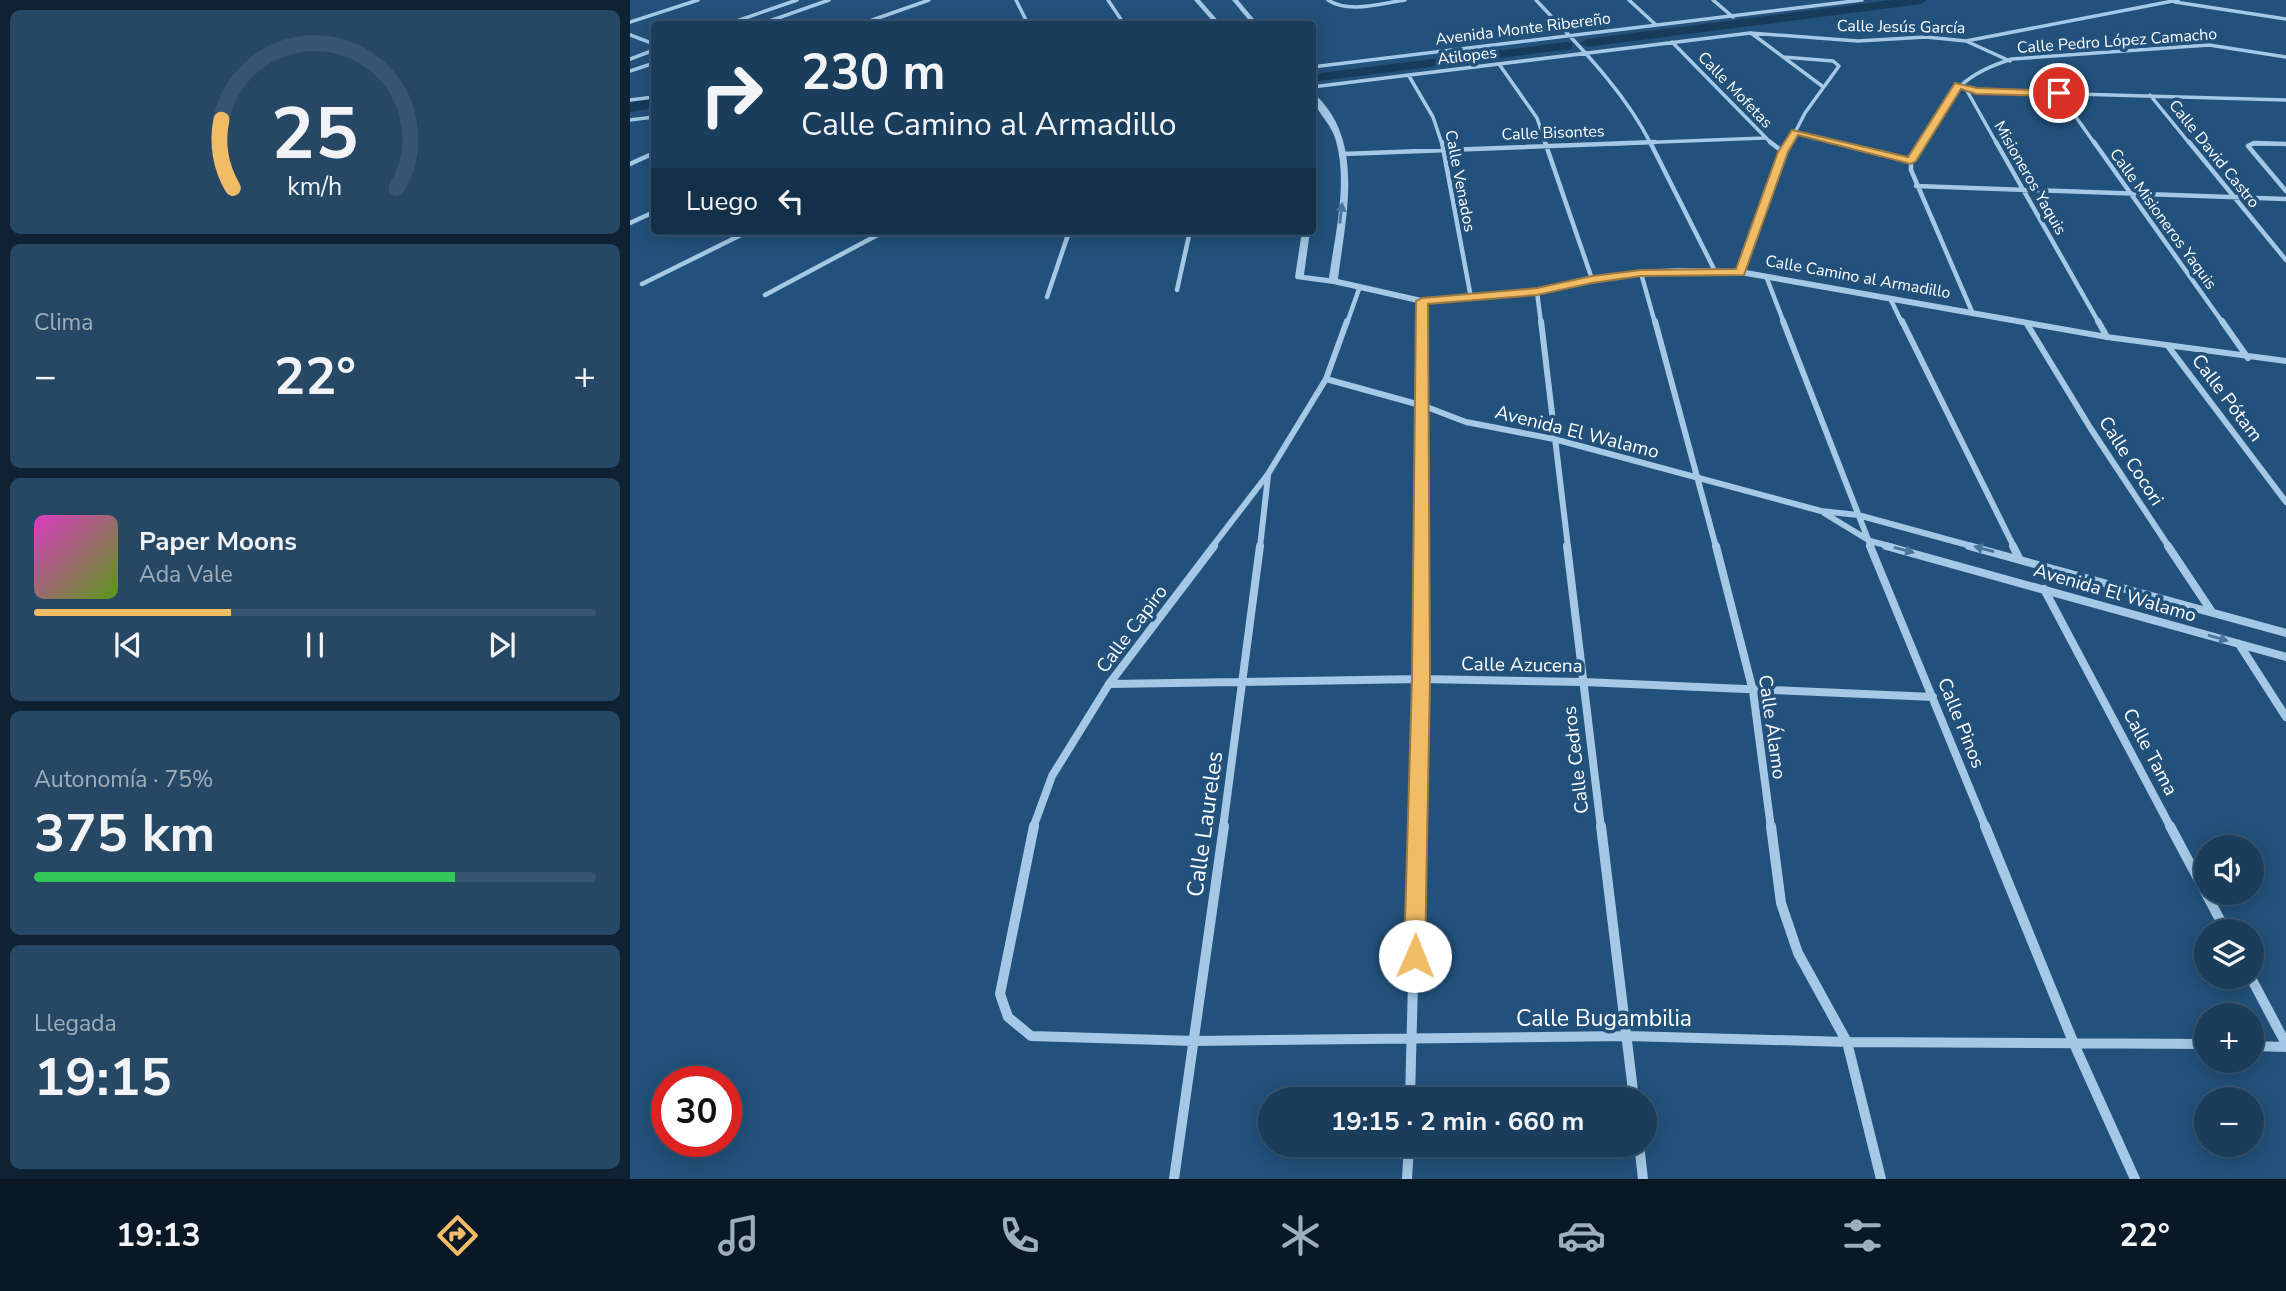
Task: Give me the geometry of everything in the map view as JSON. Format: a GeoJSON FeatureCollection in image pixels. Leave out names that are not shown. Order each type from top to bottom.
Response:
{"type":"FeatureCollection","features":[{"type":"Feature","properties":{"kind":"street"},"geometry":{"type":"LineString","coordinates":[[630,22],[698,0]]}},
{"type":"Feature","properties":{"kind":"street"},"geometry":{"type":"LineString","coordinates":[[736,21],[797,0]]}},
{"type":"Feature","properties":{"kind":"street"},"geometry":{"type":"LineString","coordinates":[[770,21],[830,0]]}},
{"type":"Feature","properties":{"kind":"street"},"geometry":{"type":"LineString","coordinates":[[870,21],[929,0]]}},
{"type":"Feature","properties":{"kind":"street"},"geometry":{"type":"LineString","coordinates":[[1016,0],[1026,21]]}},
{"type":"Feature","properties":{"kind":"street"},"geometry":{"type":"LineString","coordinates":[[1108,0],[1123,21]]}},
{"type":"Feature","properties":{"kind":"street"},"geometry":{"type":"LineString","coordinates":[[1197,0],[1215,21]]}},
{"type":"Feature","properties":{"kind":"street"},"geometry":{"type":"LineString","coordinates":[[1236,0],[1253,21]]}},
{"type":"Feature","properties":{"kind":"street"},"geometry":{"type":"LineString","coordinates":[[1328,0],[1333,6],[1344,7],[1405,0]]}},
{"type":"Feature","properties":{"kind":"street"},"geometry":{"type":"LineString","coordinates":[[1536,0],[1584,52],[1639,120],[1652,141],[1715,271]]}},
{"type":"Feature","properties":{"kind":"street"},"geometry":{"type":"LineString","coordinates":[[1629,0],[1656,25]]}},
{"type":"Feature","properties":{"kind":"street"},"geometry":{"type":"LineString","coordinates":[[1713,0],[1733,16]]}},
{"type":"Feature","properties":{"kind":"street"},"geometry":{"type":"LineString","coordinates":[[1801,0],[1810,6]]}},
{"type":"Feature","properties":{"kind":"street","name":"Avenida Monte Ribereño"},"geometry":{"type":"LineString","coordinates":[[1316,67],[1862,0]]}},
{"type":"Feature","properties":{"kind":"street","name":"Calle Jesús García"},"geometry":{"type":"LineString","coordinates":[[1750,33],[1772,32],[1859,41],[1947,37],[1966,41],[2174,0],[2286,19]]}},
{"type":"Feature","properties":{"kind":"street"},"geometry":{"type":"LineString","coordinates":[[1750,33],[1822,86]]}},
{"type":"Feature","properties":{"kind":"street","name":"Atilopes"},"geometry":{"type":"LineString","coordinates":[[1316,87],[1750,33]]}},
{"type":"Feature","properties":{"kind":"street"},"geometry":{"type":"LineString","coordinates":[[630,35],[651,43]]}},
{"type":"Feature","properties":{"kind":"street"},"geometry":{"type":"LineString","coordinates":[[1966,41],[2010,61]]}},
{"type":"Feature","properties":{"kind":"street","name":"Calle Mofetas"},"geometry":{"type":"LineString","coordinates":[[1672,42],[1765,138],[1783,152]]}},
{"type":"Feature","properties":{"kind":"street","name":"Calle Pedro López Camacho"},"geometry":{"type":"LineString","coordinates":[[1958,85],[1967,78],[2030,56],[2209,45],[2286,57]]}},
{"type":"Feature","properties":{"kind":"street"},"geometry":{"type":"LineString","coordinates":[[630,59],[651,51]]}},
{"type":"Feature","properties":{"kind":"street"},"geometry":{"type":"LineString","coordinates":[[1740,272],[1783,152],[1822,86],[1839,64],[1783,57]]}},
{"type":"Feature","properties":{"kind":"street"},"geometry":{"type":"LineString","coordinates":[[630,71],[651,64]]}},
{"type":"Feature","properties":{"kind":"street"},"geometry":{"type":"LineString","coordinates":[[1499,64],[1537,118],[1592,279]]}},
{"type":"Feature","properties":{"kind":"street","name":"Calle Venados"},"geometry":{"type":"LineString","coordinates":[[1409,76],[1433,117],[1444,149],[1471,298]]}},
{"type":"Feature","properties":{"kind":"street"},"geometry":{"type":"LineString","coordinates":[[1966,89],[1958,85],[1911,161],[1916,186],[1973,314]]}},
{"type":"Feature","properties":{"kind":"street","name":"Misioneros Yaquis"},"geometry":{"type":"LineString","coordinates":[[1966,89],[2286,100]]}},
{"type":"Feature","properties":{"kind":"street","name":"Misioneros Yaquis"},"geometry":{"type":"LineString","coordinates":[[1966,89],[2106,337]]}},
{"type":"Feature","properties":{"kind":"street","name":"Calle Misioneros Yaquis"},"geometry":{"type":"LineString","coordinates":[[2059,93],[2248,358]]}},
{"type":"Feature","properties":{"kind":"street","name":"Calle David Castro"},"geometry":{"type":"LineString","coordinates":[[2150,96],[2286,260]]}},
{"type":"Feature","properties":{"kind":"street"},"geometry":{"type":"LineString","coordinates":[[630,100],[651,97]]}},
{"type":"Feature","properties":{"kind":"street"},"geometry":{"type":"LineString","coordinates":[[1316,100],[1335,128],[1343,154],[1343,199],[1332,281]]}},
{"type":"Feature","properties":{"kind":"street"},"geometry":{"type":"LineString","coordinates":[[630,120],[651,117]]}},
{"type":"Feature","properties":{"kind":"street"},"geometry":{"type":"LineString","coordinates":[[1795,132],[1911,161]]}},
{"type":"Feature","properties":{"kind":"street","name":"Calle Bisontes"},"geometry":{"type":"LineString","coordinates":[[1343,154],[1765,138]]}},
{"type":"Feature","properties":{"kind":"street"},"geometry":{"type":"LineString","coordinates":[[2286,144],[2254,143],[2248,146],[2286,191]]}},
{"type":"Feature","properties":{"kind":"street"},"geometry":{"type":"LineString","coordinates":[[630,163],[651,154]]}},
{"type":"Feature","properties":{"kind":"street"},"geometry":{"type":"LineString","coordinates":[[1916,186],[2286,199]]}},
{"type":"Feature","properties":{"kind":"street"},"geometry":{"type":"LineString","coordinates":[[630,223],[651,213]]}},
{"type":"Feature","properties":{"kind":"street"},"geometry":{"type":"LineString","coordinates":[[642,284],[741,235]]}},
{"type":"Feature","properties":{"kind":"street"},"geometry":{"type":"LineString","coordinates":[[765,295],[878,235]]}},
{"type":"Feature","properties":{"kind":"street"},"geometry":{"type":"LineString","coordinates":[[1048,298],[1067,235]]}},
{"type":"Feature","properties":{"kind":"street"},"geometry":{"type":"LineString","coordinates":[[1177,290],[1187,235]]}},
{"type":"Feature","properties":{"kind":"street","name":"Calle Camino al Armadillo"},"geometry":{"type":"LineString","coordinates":[[1305,235],[1299,277],[1332,281],[1422,301],[1537,292],[1592,279],[1641,273],[1740,272],[2106,337],[2286,361]]}},
{"type":"Feature","properties":{"kind":"street","name":"Calle Álamo"},"geometry":{"type":"LineString","coordinates":[[1641,273],[1699,479],[1753,691],[1781,903],[1798,953],[1847,1042],[1881,1179]]}},
{"type":"Feature","properties":{"kind":"street","name":"Calle Pinos"},"geometry":{"type":"LineString","coordinates":[[1766,276],[1858,515],[2074,1044],[2136,1179]]}},
{"type":"Feature","properties":{"kind":"street","name":"Calle Capiro"},"geometry":{"type":"LineString","coordinates":[[1008,1017],[1000,994],[1030,838],[1052,776],[1109,684],[1268,474],[1326,379],[1360,289]]}},
{"type":"Feature","properties":{"kind":"street","name":"Calle Cedros"},"geometry":{"type":"LineString","coordinates":[[1537,292],[1633,1087]]}},
{"type":"Feature","properties":{"kind":"street"},"geometry":{"type":"LineString","coordinates":[[1891,298],[2019,558]]}},
{"type":"Feature","properties":{"kind":"street"},"geometry":{"type":"LineString","coordinates":[[1411,1087],[1421,679],[1424,406],[1422,301]]}},
{"type":"Feature","properties":{"kind":"street","name":"Calle Cocori"},"geometry":{"type":"LineString","coordinates":[[2028,324],[2091,429],[2212,613]]}},
{"type":"Feature","properties":{"kind":"street","name":"Calle Pótam"},"geometry":{"type":"LineString","coordinates":[[2168,346],[2286,502]]}},
{"type":"Feature","properties":{"kind":"street","name":"Avenida El Walamo"},"geometry":{"type":"LineString","coordinates":[[1326,379],[1424,406],[1466,422],[1554,439],[1821,511],[1858,515],[2286,633]]}},
{"type":"Feature","properties":{"kind":"street","name":"Calle Laureles"},"geometry":{"type":"LineString","coordinates":[[1174,1179],[1244,681],[1268,474]]}},
{"type":"Feature","properties":{"kind":"street","name":"Avenida El Walamo"},"geometry":{"type":"LineString","coordinates":[[1821,511],[1870,541],[2286,657]]}},
{"type":"Feature","properties":{"kind":"street","name":"Calle Tama"},"geometry":{"type":"LineString","coordinates":[[2043,589],[2220,919]]}},
{"type":"Feature","properties":{"kind":"street"},"geometry":{"type":"LineString","coordinates":[[2239,644],[2286,717]]}},
{"type":"Feature","properties":{"kind":"street","name":"Calle Azucena"},"geometry":{"type":"LineString","coordinates":[[1109,684],[1421,679],[1584,682],[1933,697]]}},
{"type":"Feature","properties":{"kind":"street"},"geometry":{"type":"LineString","coordinates":[[2257,989],[2286,1045],[2264,1046]]}},
{"type":"Feature","properties":{"kind":"street","name":"Calle Bugambilia"},"geometry":{"type":"LineString","coordinates":[[1008,1017],[1031,1036],[1194,1041],[1627,1036],[1847,1042],[2194,1044]]}},
{"type":"Feature","properties":{"kind":"street"},"geometry":{"type":"LineString","coordinates":[[1407,1179],[1408,1157]]}},
{"type":"Feature","properties":{"kind":"street"},"geometry":{"type":"LineString","coordinates":[[1640,1157],[1643,1179]]}},
{"type":"Feature","properties":{"kind":"waterway"},"geometry":{"type":"LineString","coordinates":[[1587,43],[1921,0]]}},
{"type":"Feature","properties":{"kind":"waterway"},"geometry":{"type":"LineString","coordinates":[[1316,77],[1567,46]]}},
{"type":"Feature","properties":{"kind":"waterway"},"geometry":{"type":"LineString","coordinates":[[630,107],[651,104]]}},
{"type":"Feature","properties":{"kind":"route"},"geometry":{"type":"LineString","coordinates":[[1415,956],[1424,406],[1422,301],[1537,292],[1592,279],[1641,273],[1740,272],[1783,152],[1795,132],[1911,161],[1958,85],[1976,91],[2059,93]]}}]}
